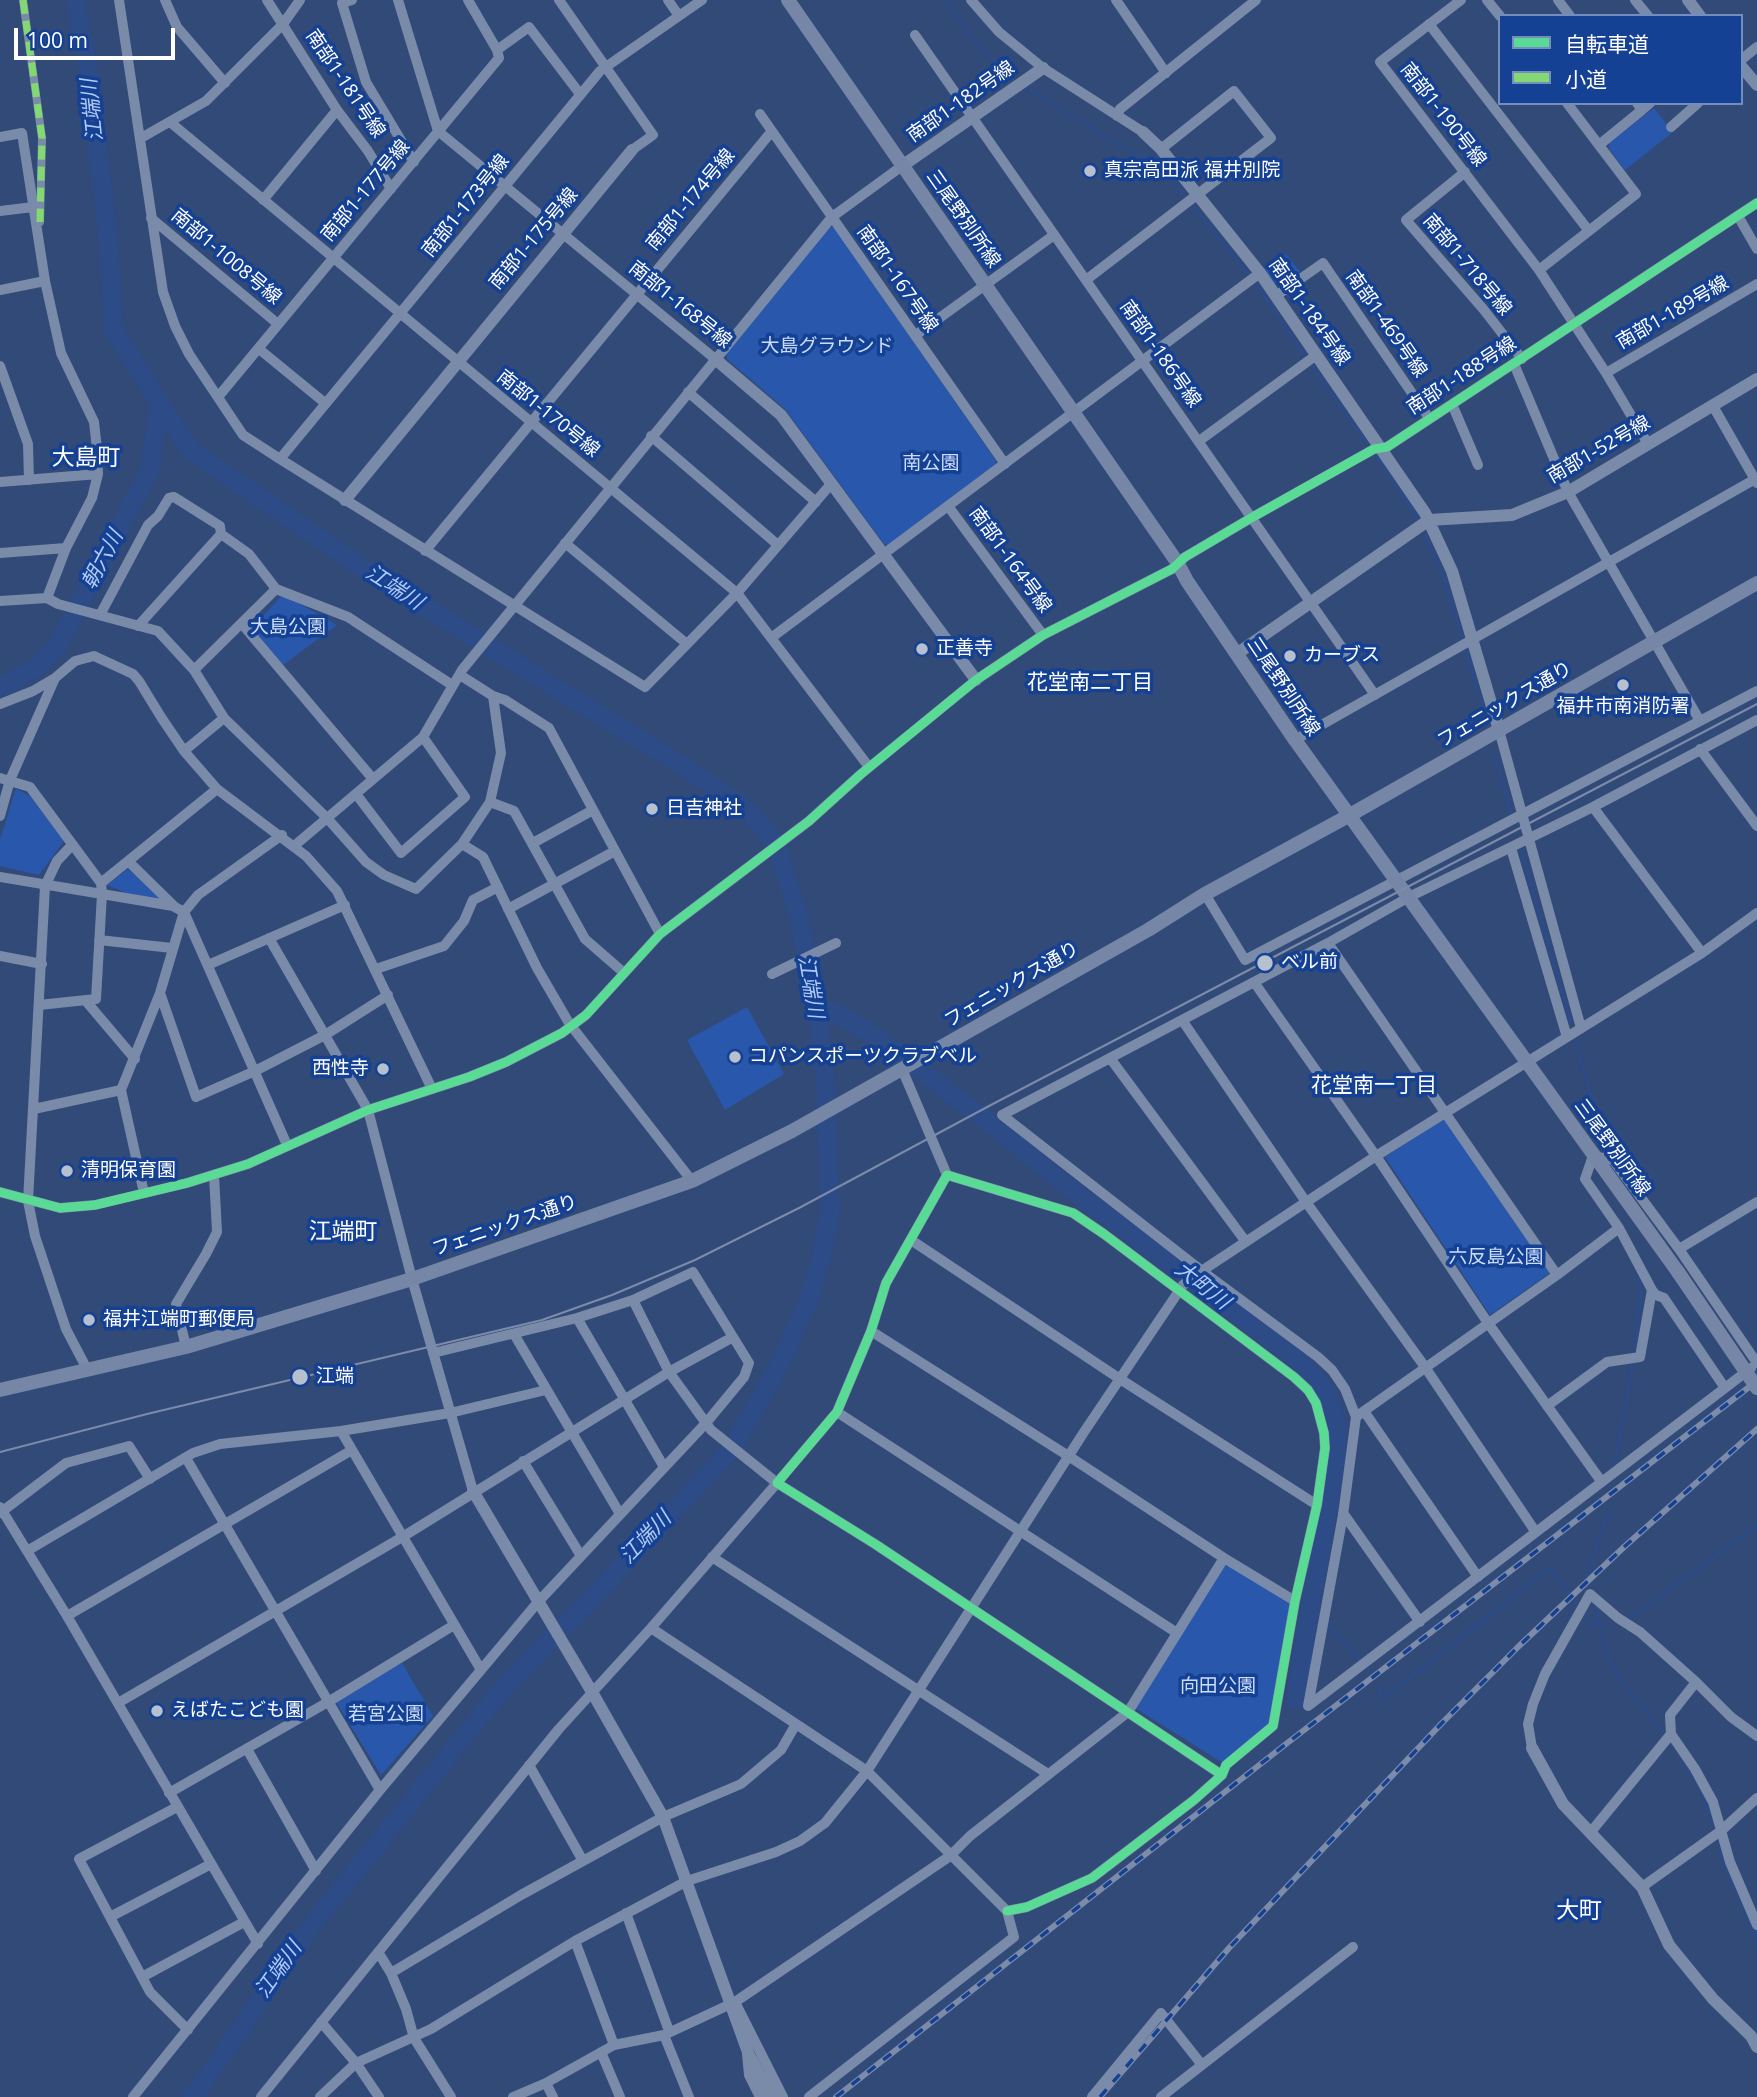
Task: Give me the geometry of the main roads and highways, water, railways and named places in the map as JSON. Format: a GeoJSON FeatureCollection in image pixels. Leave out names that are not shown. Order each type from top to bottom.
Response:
{"type":"FeatureCollection","features":[{"type":"Feature","properties":{"kind":"main road","name":"三尾野別所線"},"geometry":{"type":"LineString","coordinates":[[788,0],[1177,562],[1187,581],[1295,740],[1678,1272],[1757,1388]]}},
{"type":"Feature","properties":{"kind":"main road","name":"フェニックス通り"},"geometry":{"type":"LineString","coordinates":[[0,1390],[186,1347],[412,1279],[692,1181],[792,1131],[1147,930],[1205,894],[1350,815],[1757,583]]}},
{"type":"Feature","properties":{"kind":"waterway","name":"江端川"},"geometry":{"type":"LineString","coordinates":[[75,0],[88,67],[107,229],[114,331],[190,450],[376,577],[686,768],[745,808],[776,843],[799,918],[817,1007],[825,1075],[830,1211],[821,1259],[810,1296],[781,1362],[732,1448],[592,1598],[505,1686],[303,1936],[192,2097]]}},
{"type":"Feature","properties":{"kind":"waterway"},"geometry":{"type":"LineString","coordinates":[[946,0],[976,43],[1013,79]]}},
{"type":"Feature","properties":{"kind":"waterway"},"geometry":{"type":"LineString","coordinates":[[1027,88],[1115,142],[1157,163]]}},
{"type":"Feature","properties":{"kind":"waterway"},"geometry":{"type":"LineString","coordinates":[[1167,174],[1185,196]]}},
{"type":"Feature","properties":{"kind":"waterway"},"geometry":{"type":"LineString","coordinates":[[1194,207],[1248,274]]}},
{"type":"Feature","properties":{"kind":"waterway"},"geometry":{"type":"LineString","coordinates":[[1257,285],[1305,356]]}},
{"type":"Feature","properties":{"kind":"waterway"},"geometry":{"type":"LineString","coordinates":[[1312,366],[1367,444]]}},
{"type":"Feature","properties":{"kind":"waterway","name":"朝六川"},"geometry":{"type":"LineString","coordinates":[[0,688],[37,667],[59,643],[150,470],[159,403]]}},
{"type":"Feature","properties":{"kind":"waterway"},"geometry":{"type":"LineString","coordinates":[[1377,457],[1418,518]]}},
{"type":"Feature","properties":{"kind":"waterway"},"geometry":{"type":"LineString","coordinates":[[1425,534],[1444,578],[1462,639]]}},
{"type":"Feature","properties":{"kind":"waterway"},"geometry":{"type":"LineString","coordinates":[[1466,651],[1486,718]]}},
{"type":"Feature","properties":{"kind":"waterway"},"geometry":{"type":"LineString","coordinates":[[1494,753],[1511,813]]}},
{"type":"Feature","properties":{"kind":"waterway"},"geometry":{"type":"LineString","coordinates":[[1521,850],[1571,1023]]}},
{"type":"Feature","properties":{"kind":"waterway","name":"大町川"},"geometry":{"type":"LineString","coordinates":[[817,1007],[838,1014],[876,1037],[994,1126],[1060,1180],[1296,1358],[1327,1394],[1337,1425],[1337,1460],[1296,1700]]}},
{"type":"Feature","properties":{"kind":"waterway"},"geometry":{"type":"LineString","coordinates":[[1576,1042],[1606,1149]]}},
{"type":"Feature","properties":{"kind":"waterway"},"geometry":{"type":"LineString","coordinates":[[1635,1349],[1641,1291],[1639,1275]]}},
{"type":"Feature","properties":{"kind":"waterway"},"geometry":{"type":"LineString","coordinates":[[1615,1463],[1633,1362]]}},
{"type":"Feature","properties":{"kind":"waterway"},"geometry":{"type":"LineString","coordinates":[[1586,1581],[1608,1513]]}},
{"type":"Feature","properties":{"kind":"waterway"},"geometry":{"type":"LineString","coordinates":[[1630,1618],[1757,1526]]}},
{"type":"Feature","properties":{"kind":"waterway"},"geometry":{"type":"LineString","coordinates":[[1384,1686],[1379,1691],[1384,1698],[1550,1568],[1576,1603]]}},
{"type":"Feature","properties":{"kind":"waterway"},"geometry":{"type":"LineString","coordinates":[[1596,1606],[1599,1619]]}},
{"type":"Feature","properties":{"kind":"waterway"},"geometry":{"type":"LineString","coordinates":[[1583,1613],[1592,1625],[1602,1624]]}},
{"type":"Feature","properties":{"kind":"waterway"},"geometry":{"type":"LineString","coordinates":[[1308,1620],[1329,1625],[1369,1670]]}},
{"type":"Feature","properties":{"kind":"waterway"},"geometry":{"type":"LineString","coordinates":[[1601,1629],[1610,1662],[1623,1684],[1662,1731]]}},
{"type":"Feature","properties":{"kind":"waterway"},"geometry":{"type":"LineString","coordinates":[[1681,1757],[1695,1780]]}},
{"type":"Feature","properties":{"kind":"waterway"},"geometry":{"type":"LineString","coordinates":[[1701,1790],[1713,1824]]}},
{"type":"Feature","properties":{"kind":"waterway"},"geometry":{"type":"LineString","coordinates":[[1719,1843],[1725,1867],[1757,1938]]}},
{"type":"Feature","properties":{"kind":"tram line"},"geometry":{"type":"LineString","coordinates":[[0,1452],[147,1414],[542,1320],[612,1295],[695,1260],[799,1208],[1757,704]]}},
{"type":"Feature","properties":{"kind":"railway"},"geometry":{"type":"LineString","coordinates":[[836,2097],[1286,1744],[1757,1381]]}},
{"type":"Feature","properties":{"kind":"railway"},"geometry":{"type":"LineString","coordinates":[[1100,2097],[1229,1948],[1442,1723],[1624,1547],[1757,1429]]}},
{"type":"Feature","properties":{"kind":"place","name":"真宗高田派 福井別院"},"geometry":{"type":"Point","coordinates":[1090,171]}},
{"type":"Feature","properties":{"kind":"place","name":"正善寺"},"geometry":{"type":"Point","coordinates":[922,649]}},
{"type":"Feature","properties":{"kind":"place","name":"カーブス"},"geometry":{"type":"Point","coordinates":[1290,656]}},
{"type":"Feature","properties":{"kind":"place","name":"福井市南消防署"},"geometry":{"type":"Point","coordinates":[1623,685]}},
{"type":"Feature","properties":{"kind":"place","name":"日吉神社"},"geometry":{"type":"Point","coordinates":[652,809]}},
{"type":"Feature","properties":{"kind":"place","name":"ベル前"},"geometry":{"type":"Point","coordinates":[1265,963]}},
{"type":"Feature","properties":{"kind":"place","name":"コパンスポーツクラブベル"},"geometry":{"type":"Point","coordinates":[735,1057]}},
{"type":"Feature","properties":{"kind":"place","name":"西性寺"},"geometry":{"type":"Point","coordinates":[383,1069]}},
{"type":"Feature","properties":{"kind":"place","name":"清明保育園"},"geometry":{"type":"Point","coordinates":[67,1171]}},
{"type":"Feature","properties":{"kind":"place","name":"福井江端町郵便局"},"geometry":{"type":"Point","coordinates":[89,1320]}},
{"type":"Feature","properties":{"kind":"place","name":"江端"},"geometry":{"type":"Point","coordinates":[300,1377]}},
{"type":"Feature","properties":{"kind":"place","name":"えばたこども園"},"geometry":{"type":"Point","coordinates":[157,1711]}},
{"type":"Feature","properties":{"kind":"district","name":"大島町"},"geometry":{"type":"Point","coordinates":[86,458]}},
{"type":"Feature","properties":{"kind":"district","name":"花堂南二丁目"},"geometry":{"type":"Point","coordinates":[1090,683]}},
{"type":"Feature","properties":{"kind":"district","name":"花堂南一丁目"},"geometry":{"type":"Point","coordinates":[1374,1086]}},
{"type":"Feature","properties":{"kind":"district","name":"江端町"},"geometry":{"type":"Point","coordinates":[343,1232]}},
{"type":"Feature","properties":{"kind":"district","name":"大町"},"geometry":{"type":"Point","coordinates":[1579,1911]}},
{"type":"Feature","properties":{"kind":"park label","name":"大島グラウンド"},"geometry":{"type":"Point","coordinates":[827,347]}},
{"type":"Feature","properties":{"kind":"park label","name":"南公園"},"geometry":{"type":"Point","coordinates":[931,464]}},
{"type":"Feature","properties":{"kind":"park label","name":"大島公園"},"geometry":{"type":"Point","coordinates":[288,628]}},
{"type":"Feature","properties":{"kind":"park label","name":"六反島公園"},"geometry":{"type":"Point","coordinates":[1496,1258]}},
{"type":"Feature","properties":{"kind":"park label","name":"向田公園"},"geometry":{"type":"Point","coordinates":[1218,1687]}},
{"type":"Feature","properties":{"kind":"park label","name":"若宮公園"},"geometry":{"type":"Point","coordinates":[386,1715]}}]}
